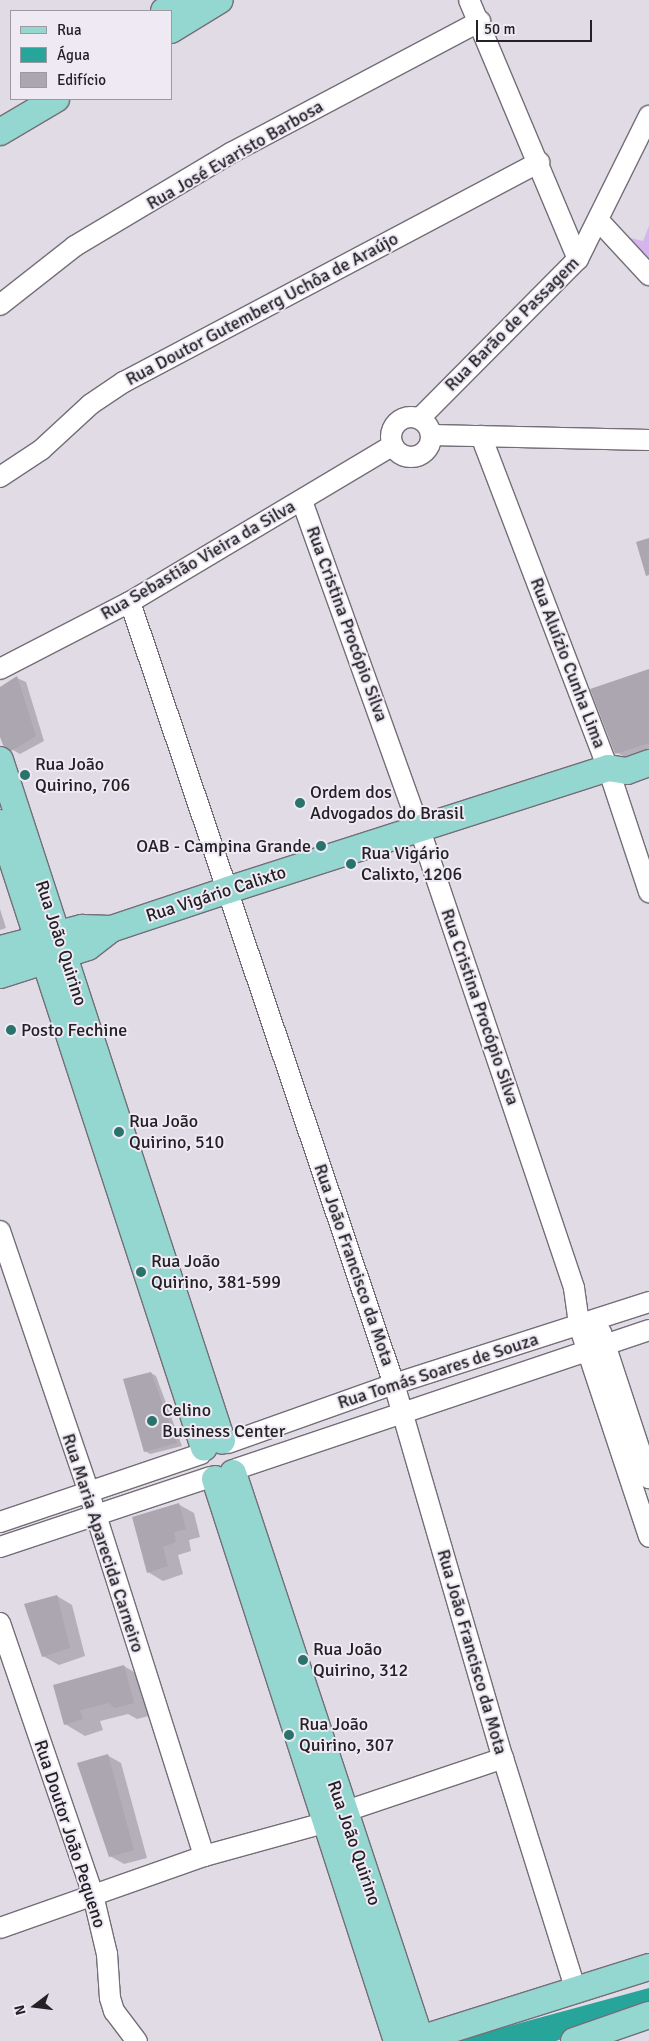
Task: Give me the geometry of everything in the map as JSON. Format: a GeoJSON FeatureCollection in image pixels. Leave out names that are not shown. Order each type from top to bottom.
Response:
{"type":"FeatureCollection","features":[{"type":"Feature","properties":{"kind":"main road"},"geometry":{"type":"LineString","coordinates":[[166,10],[183,0]]}},
{"type":"Feature","properties":{"kind":"main road"},"geometry":{"type":"LineString","coordinates":[[172,29],[220,0]]}},
{"type":"Feature","properties":{"kind":"main road"},"geometry":{"type":"LineString","coordinates":[[0,112],[20,100]]}},
{"type":"Feature","properties":{"kind":"main road"},"geometry":{"type":"LineString","coordinates":[[0,132],[54,100]]}},
{"type":"Feature","properties":{"kind":"main road","name":"Rua Vigário Calixto"},"geometry":{"type":"LineString","coordinates":[[608,768],[621,754],[649,744]]}},
{"type":"Feature","properties":{"kind":"main road","name":"Rua João Quirino"},"geometry":{"type":"LineString","coordinates":[[0,760],[51,947],[334,1818],[413,2041]]}},
{"type":"Feature","properties":{"kind":"main road","name":"Rua Vigário Calixto"},"geometry":{"type":"LineString","coordinates":[[0,949],[88,947],[111,929],[420,827],[608,768],[627,771],[649,763]]}},
{"type":"Feature","properties":{"kind":"main road","name":"Rua João Quirino"},"geometry":{"type":"LineString","coordinates":[[0,823],[22,890],[51,947]]}},
{"type":"Feature","properties":{"kind":"main road"},"geometry":{"type":"LineString","coordinates":[[0,943],[14,924],[22,890]]}},
{"type":"Feature","properties":{"kind":"main road","name":"Rua Vigário Calixto"},"geometry":{"type":"LineString","coordinates":[[0,975],[51,947]]}},
{"type":"Feature","properties":{"kind":"main road"},"geometry":{"type":"LineString","coordinates":[[413,2041],[649,1967]]}},
{"type":"Feature","properties":{"kind":"main road"},"geometry":{"type":"LineString","coordinates":[[574,2041],[622,2033],[649,2015]]}},
{"type":"Feature","properties":{"kind":"street"},"geometry":{"type":"LineString","coordinates":[[469,0],[480,21],[578,259]]}},
{"type":"Feature","properties":{"kind":"street","name":"Rua José Evaristo Barbosa"},"geometry":{"type":"LineString","coordinates":[[0,305],[75,246],[231,153],[480,21]]}},
{"type":"Feature","properties":{"kind":"street","name":"Rua Barão de Passagem"},"geometry":{"type":"LineString","coordinates":[[419,419],[578,259],[599,221],[649,116]]}},
{"type":"Feature","properties":{"kind":"street","name":"Rua Doutor Gutemberg Uchôa de Araújo"},"geometry":{"type":"LineString","coordinates":[[0,477],[41,450],[91,404],[124,382],[539,162]]}},
{"type":"Feature","properties":{"kind":"street"},"geometry":{"type":"LineString","coordinates":[[599,221],[649,275]]}},
{"type":"Feature","properties":{"kind":"street"},"geometry":{"type":"LineString","coordinates":[[410,417],[419,419],[427,424],[431,435],[427,449],[415,456],[402,455],[393,444],[392,432],[399,422],[410,417]]}},
{"type":"Feature","properties":{"kind":"street"},"geometry":{"type":"LineString","coordinates":[[431,435],[649,440]]}},
{"type":"Feature","properties":{"kind":"street","name":"Rua Aluízio Cunha Lima"},"geometry":{"type":"LineString","coordinates":[[481,436],[608,768],[649,892]]}},
{"type":"Feature","properties":{"kind":"street","name":"Rua Sebastião Vieira da Silva"},"geometry":{"type":"LineString","coordinates":[[0,669],[130,602],[302,501],[393,444]]}},
{"type":"Feature","properties":{"kind":"street","name":"Rua Cristina Procópio Silva"},"geometry":{"type":"LineString","coordinates":[[302,501],[420,827],[574,1288],[588,1322],[649,1537]]}},
{"type":"Feature","properties":{"kind":"street","name":"Rua João Francisco da Mota"},"geometry":{"type":"LineString","coordinates":[[130,602],[394,1384],[503,1758],[576,1991]]}},
{"type":"Feature","properties":{"kind":"street","name":"Rua Maria Aparecida Carneiro"},"geometry":{"type":"LineString","coordinates":[[0,1231],[89,1493],[204,1856]]}},
{"type":"Feature","properties":{"kind":"street","name":"Rua Tomás Soares de Souza"},"geometry":{"type":"LineString","coordinates":[[0,1547],[95,1514],[394,1384],[649,1302]]}},
{"type":"Feature","properties":{"kind":"street","name":"Rua Tomás Soares de Souza"},"geometry":{"type":"LineString","coordinates":[[0,1522],[89,1493],[402,1412],[649,1330]]}},
{"type":"Feature","properties":{"kind":"street","name":"Rua Cristina Procópio Silva"},"geometry":{"type":"LineString","coordinates":[[596,1347],[649,1478]]}},
{"type":"Feature","properties":{"kind":"street","name":"Rua Doutor João Pequeno"},"geometry":{"type":"LineString","coordinates":[[0,1623],[93,1895],[108,1954],[110,1998],[121,2024],[137,2041]]}},
{"type":"Feature","properties":{"kind":"street"},"geometry":{"type":"LineString","coordinates":[[0,1928],[204,1856],[334,1818],[503,1758]]}},
{"type":"Feature","properties":{"kind":"shaded area"},"geometry":{"type":"Polygon","coordinates":[[[649,226],[649,258],[627,237],[643,241],[649,226]]]}},
{"type":"Feature","properties":{"kind":"water"},"geometry":{"type":"Polygon","coordinates":[[[649,1988],[649,2008],[556,2041],[454,2041],[649,1988]]]}},
{"type":"Feature","properties":{"kind":"building"},"geometry":{"type":"Polygon","coordinates":[[[649,538],[649,575],[646,576],[636,542],[649,538]]]}},
{"type":"Feature","properties":{"kind":"building"},"geometry":{"type":"Polygon","coordinates":[[[649,669],[649,743],[615,754],[590,689],[649,669]]]}},
{"type":"Feature","properties":{"kind":"building"},"geometry":{"type":"Polygon","coordinates":[[[17,676],[36,736],[11,751],[3,745],[0,737],[0,687],[17,676]]]}},
{"type":"Feature","properties":{"kind":"building","name":"Celino Business Center"},"geometry":{"type":"Polygon","coordinates":[[[151,1372],[177,1443],[144,1452],[123,1379],[151,1372]]]}},
{"type":"Feature","properties":{"kind":"building"},"geometry":{"type":"Polygon","coordinates":[[[179,1503],[186,1529],[174,1532],[176,1542],[163,1547],[168,1566],[147,1573],[132,1517],[179,1503]]]}},
{"type":"Feature","properties":{"kind":"building"},"geometry":{"type":"Polygon","coordinates":[[[57,1595],[70,1648],[42,1657],[24,1604],[57,1595]]]}},
{"type":"Feature","properties":{"kind":"building"},"geometry":{"type":"Polygon","coordinates":[[[124,1665],[134,1703],[115,1708],[109,1703],[80,1710],[83,1719],[64,1725],[53,1685],[124,1665]]]}},
{"type":"Feature","properties":{"kind":"building"},"geometry":{"type":"Polygon","coordinates":[[[108,1754],[134,1850],[109,1857],[77,1763],[108,1754]]]}},
{"type":"Feature","properties":{"kind":"place","name":"Rua João Quirino, 706"},"geometry":{"type":"Point","coordinates":[25,775]}},
{"type":"Feature","properties":{"kind":"place","name":"Ordem dos Advogados do Brasil"},"geometry":{"type":"Point","coordinates":[300,803]}},
{"type":"Feature","properties":{"kind":"place","name":"OAB - Campina Grande"},"geometry":{"type":"Point","coordinates":[321,846]}},
{"type":"Feature","properties":{"kind":"place","name":"Rua Vigário Calixto, 1206"},"geometry":{"type":"Point","coordinates":[351,864]}},
{"type":"Feature","properties":{"kind":"place","name":"Posto Fechine"},"geometry":{"type":"Point","coordinates":[11,1030]}},
{"type":"Feature","properties":{"kind":"place","name":"Rua João Quirino, 510"},"geometry":{"type":"Point","coordinates":[119,1132]}},
{"type":"Feature","properties":{"kind":"place","name":"Rua João Quirino, 381-599"},"geometry":{"type":"Point","coordinates":[141,1272]}},
{"type":"Feature","properties":{"kind":"place","name":"Celino Business Center"},"geometry":{"type":"Point","coordinates":[152,1421]}},
{"type":"Feature","properties":{"kind":"place","name":"Rua João Quirino, 312"},"geometry":{"type":"Point","coordinates":[303,1660]}},
{"type":"Feature","properties":{"kind":"place","name":"Rua João Quirino, 307"},"geometry":{"type":"Point","coordinates":[289,1735]}}]}
